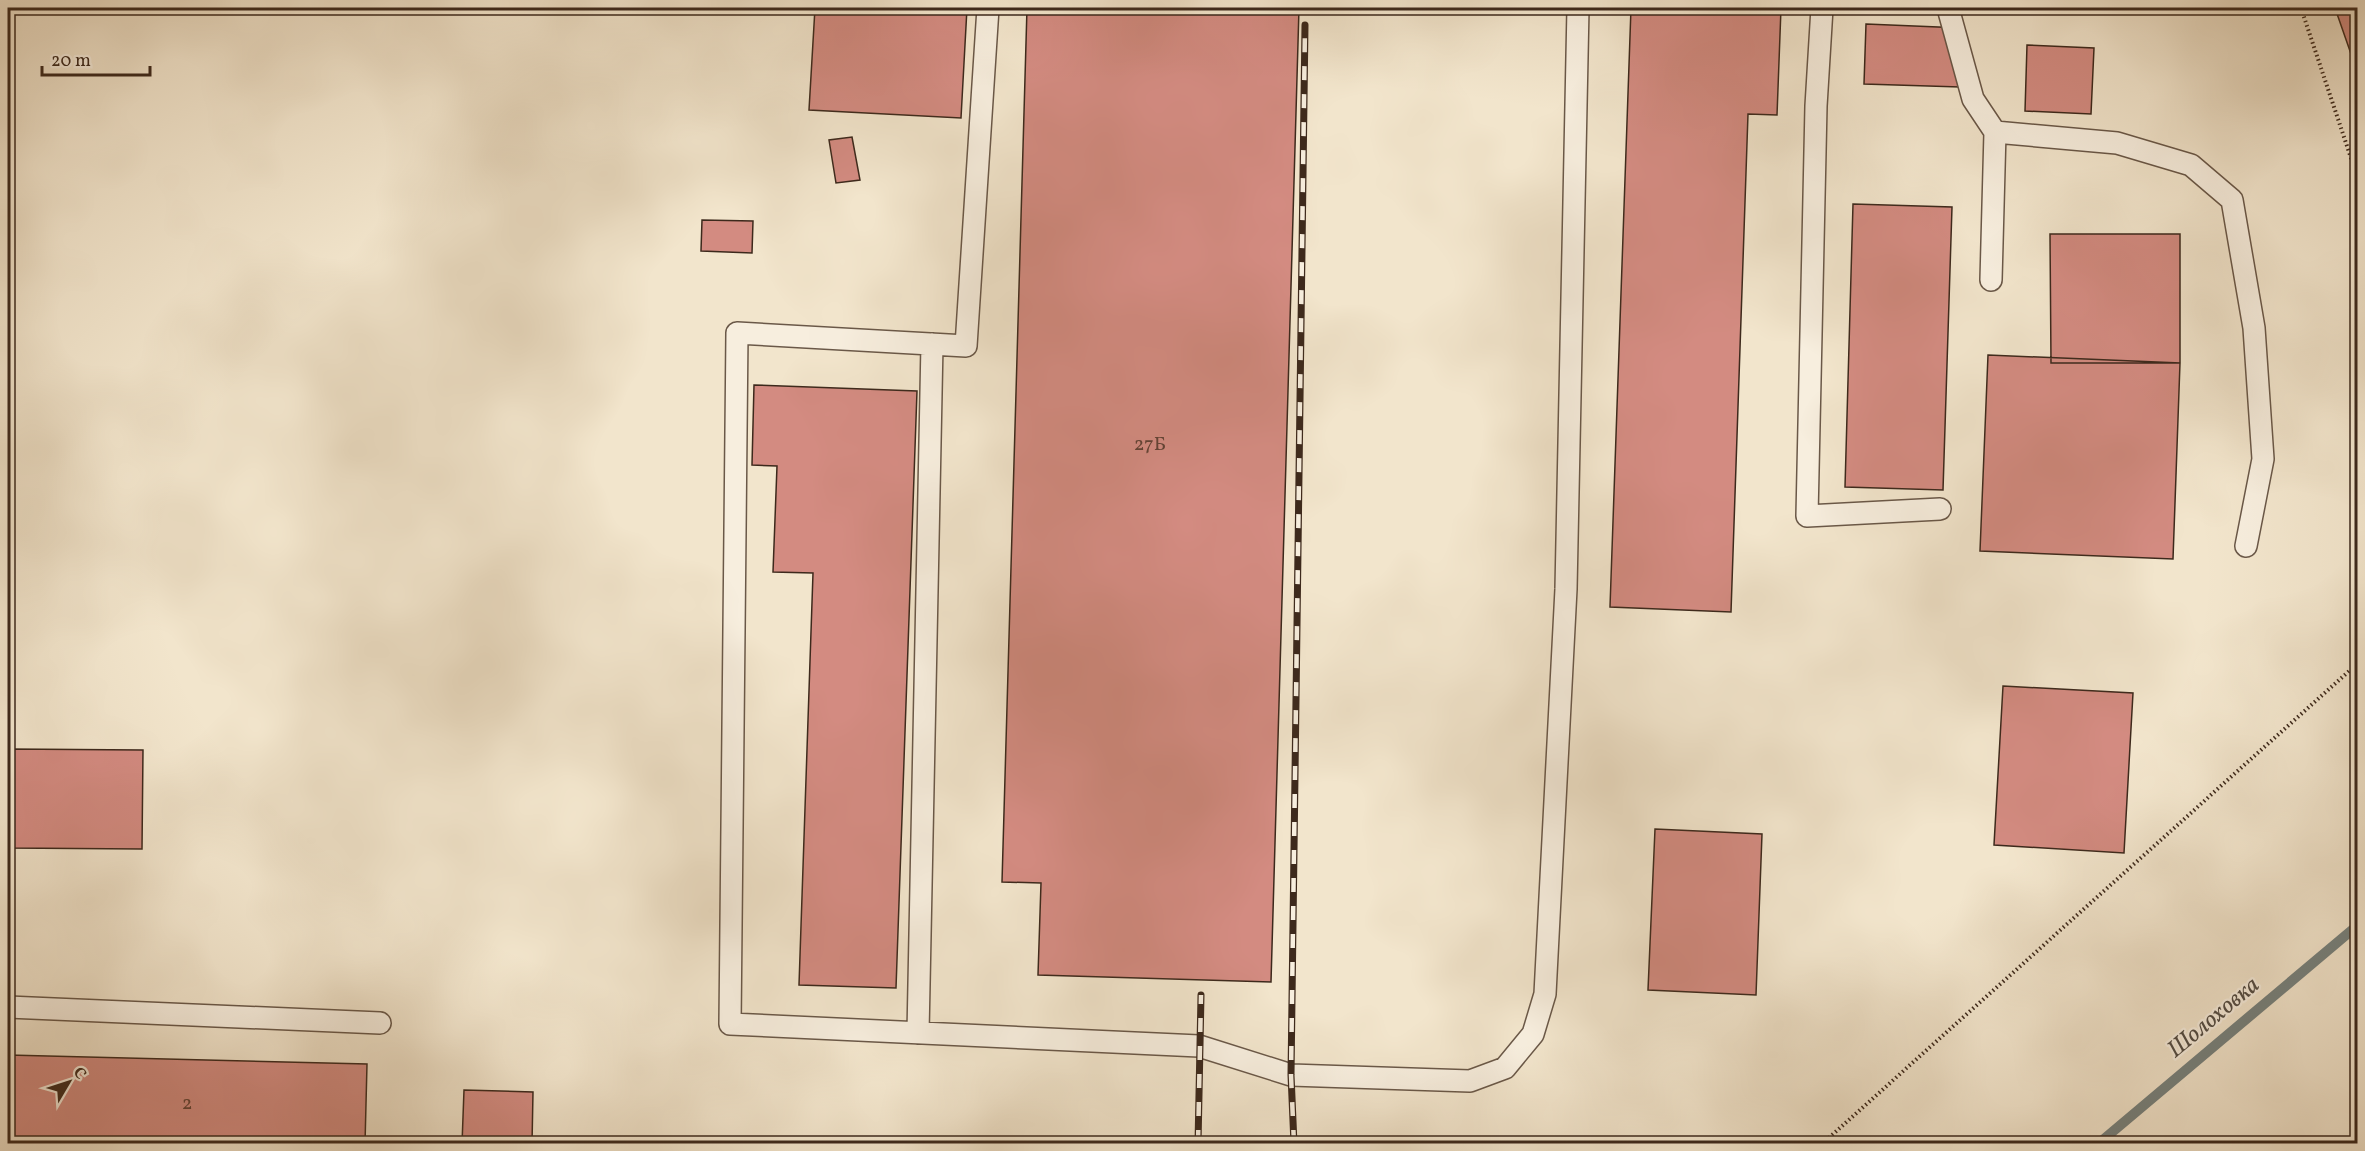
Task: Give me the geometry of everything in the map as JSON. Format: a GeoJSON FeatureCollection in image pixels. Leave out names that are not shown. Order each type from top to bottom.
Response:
{"type":"FeatureCollection","features":[{"type":"Feature","properties":{"kind":"lane"},"geometry":{"type":"LineString","coordinates":[[988,8],[966,346],[737,333],[730,1024],[1199,1046],[1291,1075],[1470,1082],[1505,1068],[1533,1034],[1545,994],[1566,589],[1578,8]]}},
{"type":"Feature","properties":{"kind":"lane"},"geometry":{"type":"LineString","coordinates":[[1822,8],[1816,105],[1808,516],[1940,509]]}},
{"type":"Feature","properties":{"kind":"lane"},"geometry":{"type":"LineString","coordinates":[[1948,8],[1973,99],[1995,132],[1990,280]]}},
{"type":"Feature","properties":{"kind":"lane"},"geometry":{"type":"LineString","coordinates":[[1995,132],[2117,143],[2191,165],[2232,200],[2254,328],[2263,459],[2246,546]]}},
{"type":"Feature","properties":{"kind":"lane"},"geometry":{"type":"LineString","coordinates":[[918,1033],[932,344]]}},
{"type":"Feature","properties":{"kind":"lane"},"geometry":{"type":"LineString","coordinates":[[8,1007],[380,1023]]}},
{"type":"Feature","properties":{"kind":"path"},"geometry":{"type":"LineString","coordinates":[[2301,8],[2358,179]]}},
{"type":"Feature","properties":{"kind":"path"},"geometry":{"type":"LineString","coordinates":[[1822,1143],[2358,663]]}},
{"type":"Feature","properties":{"kind":"path"},"geometry":{"type":"LineString","coordinates":[[2350,1143],[2358,1138]]}},
{"type":"Feature","properties":{"kind":"building"},"geometry":{"type":"Polygon","coordinates":[[[815,8],[967,8],[961,118],[809,110],[815,8]]]}},
{"type":"Feature","properties":{"kind":"building"},"geometry":{"type":"Polygon","coordinates":[[[1027,8],[1299,8],[1271,982],[1038,975],[1041,883],[1002,882],[1027,8]]]}},
{"type":"Feature","properties":{"kind":"building"},"geometry":{"type":"Polygon","coordinates":[[[1631,8],[1781,8],[1777,115],[1748,114],[1731,612],[1610,607],[1631,8]]]}},
{"type":"Feature","properties":{"kind":"building"},"geometry":{"type":"Polygon","coordinates":[[[2335,8],[2358,8],[2358,74],[2335,8]]]}},
{"type":"Feature","properties":{"kind":"building"},"geometry":{"type":"Polygon","coordinates":[[[1866,24],[1962,28],[1960,87],[1864,84],[1866,24]]]}},
{"type":"Feature","properties":{"kind":"building"},"geometry":{"type":"Polygon","coordinates":[[[2027,45],[2094,48],[2091,114],[2025,111],[2027,45]]]}},
{"type":"Feature","properties":{"kind":"building"},"geometry":{"type":"Polygon","coordinates":[[[852,137],[860,180],[836,183],[829,140],[852,137]]]}},
{"type":"Feature","properties":{"kind":"building"},"geometry":{"type":"Polygon","coordinates":[[[1853,204],[1952,207],[1943,490],[1845,487],[1853,204]]]}},
{"type":"Feature","properties":{"kind":"building"},"geometry":{"type":"Polygon","coordinates":[[[702,220],[753,221],[752,253],[701,251],[702,220]]]}},
{"type":"Feature","properties":{"kind":"building"},"geometry":{"type":"Polygon","coordinates":[[[2050,234],[2180,234],[2180,363],[2051,363],[2050,234]]]}},
{"type":"Feature","properties":{"kind":"building"},"geometry":{"type":"Polygon","coordinates":[[[1988,355],[2180,363],[2173,559],[1980,551],[1988,355]]]}},
{"type":"Feature","properties":{"kind":"building"},"geometry":{"type":"Polygon","coordinates":[[[754,385],[917,391],[896,988],[799,985],[813,573],[773,572],[777,466],[752,465],[754,385]]]}},
{"type":"Feature","properties":{"kind":"building"},"geometry":{"type":"Polygon","coordinates":[[[2003,686],[2133,693],[2124,853],[1994,845],[2003,686]]]}},
{"type":"Feature","properties":{"kind":"building"},"geometry":{"type":"Polygon","coordinates":[[[8,749],[143,750],[142,849],[8,848],[8,749]]]}},
{"type":"Feature","properties":{"kind":"building"},"geometry":{"type":"Polygon","coordinates":[[[1655,829],[1762,834],[1756,995],[1648,990],[1655,829]]]}},
{"type":"Feature","properties":{"kind":"building"},"geometry":{"type":"Polygon","coordinates":[[[8,1055],[367,1064],[365,1144],[8,1144],[8,1055]]]}},
{"type":"Feature","properties":{"kind":"building"},"geometry":{"type":"Polygon","coordinates":[[[464,1090],[533,1092],[532,1144],[462,1144],[464,1090]]]}},
{"type":"Feature","properties":{"kind":"waterway","name":"Шолоховка"},"geometry":{"type":"LineString","coordinates":[[2098,1144],[2358,925]]}},
{"type":"Feature","properties":{"kind":"railway"},"geometry":{"type":"LineString","coordinates":[[1294,1144],[1291,1075],[1305,25]]}},
{"type":"Feature","properties":{"kind":"railway"},"geometry":{"type":"LineString","coordinates":[[1198,1144],[1201,995]]}}]}
